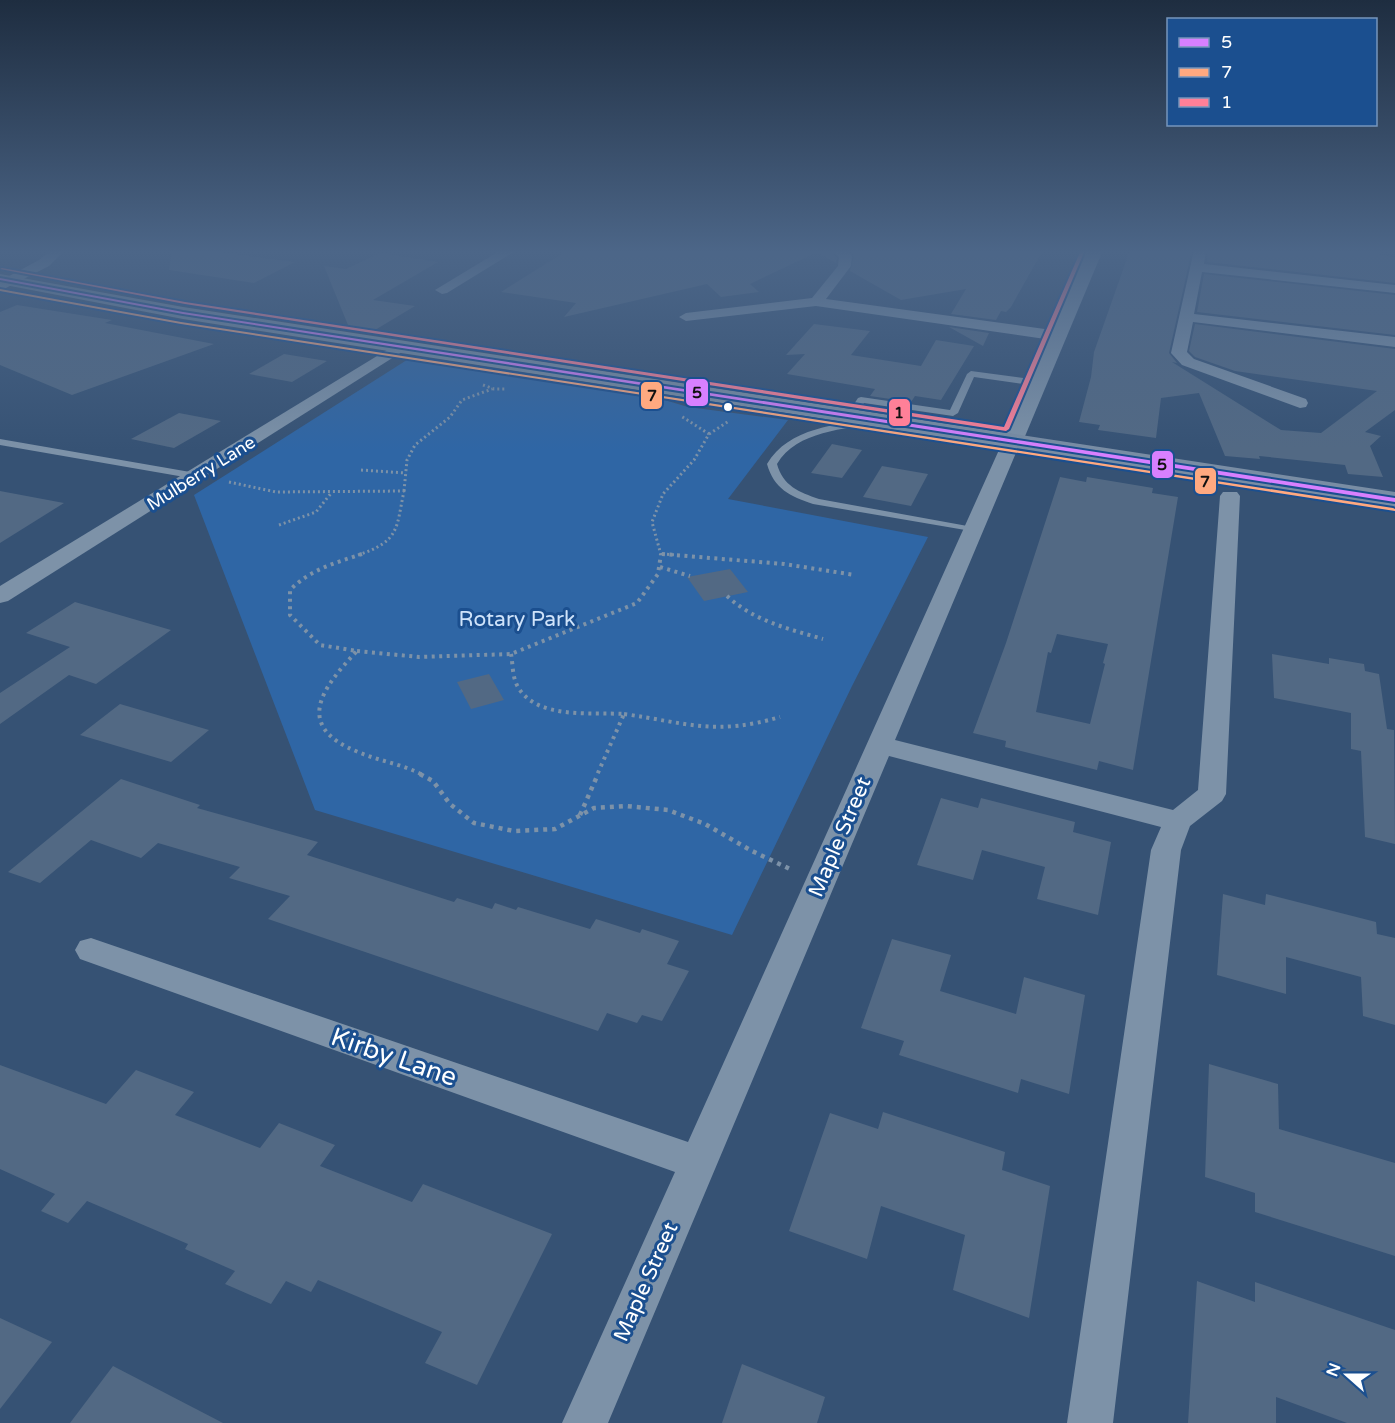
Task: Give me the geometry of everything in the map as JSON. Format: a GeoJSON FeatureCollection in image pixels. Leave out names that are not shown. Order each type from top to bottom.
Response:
{"type":"FeatureCollection","features":[{"type":"Feature","properties":{"kind":"main road"},"geometry":{"type":"LineString","coordinates":[[205,316],[1395,500]]}},
{"type":"Feature","properties":{"kind":"street"},"geometry":{"type":"LineString","coordinates":[[919,316],[1059,336]]}},
{"type":"Feature","properties":{"kind":"street","name":"Maple Street"},"geometry":{"type":"LineString","coordinates":[[585,1423],[1067,316]]}},
{"type":"Feature","properties":{"kind":"street"},"geometry":{"type":"LineString","coordinates":[[1300,403],[1188,362],[1179,353],[1186,317],[1395,342]]}},
{"type":"Feature","properties":{"kind":"street","name":"Mulberry Lane"},"geometry":{"type":"LineString","coordinates":[[0,596],[400,347]]}},
{"type":"Feature","properties":{"kind":"street"},"geometry":{"type":"LineString","coordinates":[[1090,1423],[1166,850],[1178,821],[1212,794],[1230,496]]}},
{"type":"Feature","properties":{"kind":"street"},"geometry":{"type":"LineString","coordinates":[[880,745],[1178,821]]}},
{"type":"Feature","properties":{"kind":"street","name":"Kirby Lane"},"geometry":{"type":"LineString","coordinates":[[90,950],[698,1163]]}},
{"type":"Feature","properties":{"kind":"lane"},"geometry":{"type":"LineString","coordinates":[[851,416],[861,400],[953,413],[971,374],[1038,383]]}},
{"type":"Feature","properties":{"kind":"lane"},"geometry":{"type":"LineString","coordinates":[[877,420],[811,435],[788,444],[779,450],[772,464],[776,478],[792,492],[817,502],[973,530]]}},
{"type":"Feature","properties":{"kind":"lane"},"geometry":{"type":"LineString","coordinates":[[0,442],[196,476]]}},
{"type":"Feature","properties":{"kind":"path"},"geometry":{"type":"LineString","coordinates":[[474,382],[494,389]]}},
{"type":"Feature","properties":{"kind":"path"},"geometry":{"type":"LineString","coordinates":[[513,389],[494,389],[476,393],[462,400],[450,417],[415,445],[407,460],[397,528],[389,537],[371,552],[323,566],[303,577],[290,590],[290,615],[320,645],[419,657],[511,654],[637,603],[649,591],[660,567],[662,554],[652,522],[663,494],[694,460],[709,434],[674,412]]}},
{"type":"Feature","properties":{"kind":"path"},"geometry":{"type":"LineString","coordinates":[[362,470],[406,472]]}},
{"type":"Feature","properties":{"kind":"path"},"geometry":{"type":"LineString","coordinates":[[196,476],[276,492],[404,491]]}},
{"type":"Feature","properties":{"kind":"path"},"geometry":{"type":"LineString","coordinates":[[279,525],[316,512],[333,491]]}},
{"type":"Feature","properties":{"kind":"path"},"geometry":{"type":"LineString","coordinates":[[662,554],[784,564],[855,575]]}},
{"type":"Feature","properties":{"kind":"path"},"geometry":{"type":"LineString","coordinates":[[660,567],[690,576]]}},
{"type":"Feature","properties":{"kind":"path"},"geometry":{"type":"LineString","coordinates":[[727,596],[734,604],[772,623],[823,639]]}},
{"type":"Feature","properties":{"kind":"path"},"geometry":{"type":"LineString","coordinates":[[357,651],[338,671],[321,697],[319,720],[333,740],[358,752],[409,768],[433,781],[450,804],[474,823],[514,831],[555,829],[594,807],[626,806],[668,810],[705,824],[752,851],[820,882]]}},
{"type":"Feature","properties":{"kind":"path"},"geometry":{"type":"LineString","coordinates":[[511,654],[518,688],[535,703],[573,713],[624,714],[657,718],[693,727],[722,728],[754,725],[780,717]]}},
{"type":"Feature","properties":{"kind":"path"},"geometry":{"type":"LineString","coordinates":[[580,815],[624,714]]}},
{"type":"Feature","properties":{"kind":"green space","name":"Rotary Park"},"geometry":{"type":"Polygon","coordinates":[[[410,358],[658,398],[688,407],[788,420],[728,499],[928,537],[852,686],[732,935],[315,810],[194,495],[410,358]]]}},
{"type":"Feature","properties":{"kind":"building"},"geometry":{"type":"Polygon","coordinates":[[[0,316],[89,316],[112,320],[105,323],[214,344],[72,395],[0,365],[0,316]]]}},
{"type":"Feature","properties":{"kind":"building"},"geometry":{"type":"Polygon","coordinates":[[[344,316],[398,316],[370,333],[350,330],[344,316]]]}},
{"type":"Feature","properties":{"kind":"building"},"geometry":{"type":"Polygon","coordinates":[[[969,316],[998,316],[996,320],[969,316]]]}},
{"type":"Feature","properties":{"kind":"building"},"geometry":{"type":"Polygon","coordinates":[[[1107,316],[1177,316],[1169,353],[1177,363],[1172,362],[1281,430],[1321,433],[1377,391],[1235,371],[1195,357],[1189,351],[1195,324],[1395,349],[1395,410],[1365,432],[1381,436],[1370,446],[1383,477],[1348,474],[1345,465],[1259,456],[1260,459],[1225,456],[1199,393],[1161,398],[1156,438],[1098,430],[1100,425],[1079,422],[1091,377],[1094,352],[1107,316]]]}},
{"type":"Feature","properties":{"kind":"building"},"geometry":{"type":"Polygon","coordinates":[[[1235,316],[1395,316],[1395,335],[1235,316]]]}},
{"type":"Feature","properties":{"kind":"building"},"geometry":{"type":"Polygon","coordinates":[[[814,324],[870,331],[851,355],[921,366],[936,340],[974,346],[941,400],[915,396],[911,402],[870,396],[875,389],[787,374],[805,354],[786,355],[814,324]]]}},
{"type":"Feature","properties":{"kind":"building"},"geometry":{"type":"Polygon","coordinates":[[[949,327],[989,333],[983,346],[949,327]]]}},
{"type":"Feature","properties":{"kind":"building"},"geometry":{"type":"Polygon","coordinates":[[[284,354],[327,361],[292,382],[249,374],[284,354]]]}},
{"type":"Feature","properties":{"kind":"building"},"geometry":{"type":"Polygon","coordinates":[[[179,413],[221,421],[174,448],[131,439],[179,413]]]}},
{"type":"Feature","properties":{"kind":"building"},"geometry":{"type":"Polygon","coordinates":[[[832,444],[862,450],[842,478],[811,473],[832,444]]]}},
{"type":"Feature","properties":{"kind":"building"},"geometry":{"type":"Polygon","coordinates":[[[882,466],[928,474],[911,506],[863,497],[882,466]]]}},
{"type":"Feature","properties":{"kind":"building"},"geometry":{"type":"Polygon","coordinates":[[[1060,477],[1086,482],[1087,477],[1153,488],[1152,493],[1178,497],[1133,770],[1099,761],[1097,770],[1005,747],[1006,741],[973,733],[1006,643],[1060,477]],[[1057,634],[1051,653],[1048,652],[1036,712],[1090,724],[1108,644],[1057,634]]]}},
{"type":"Feature","properties":{"kind":"building"},"geometry":{"type":"Polygon","coordinates":[[[0,491],[64,503],[0,543],[0,491]]]}},
{"type":"Feature","properties":{"kind":"building"},"geometry":{"type":"Polygon","coordinates":[[[730,569],[748,592],[704,601],[687,577],[730,569]]]}},
{"type":"Feature","properties":{"kind":"building"},"geometry":{"type":"Polygon","coordinates":[[[75,602],[171,630],[96,684],[69,675],[0,724],[0,693],[70,647],[26,633],[75,602]]]}},
{"type":"Feature","properties":{"kind":"building"},"geometry":{"type":"Polygon","coordinates":[[[1272,654],[1329,664],[1329,658],[1364,664],[1365,671],[1379,674],[1387,729],[1394,730],[1395,844],[1365,837],[1361,751],[1351,749],[1351,713],[1274,698],[1272,654]]]}},
{"type":"Feature","properties":{"kind":"building"},"geometry":{"type":"Polygon","coordinates":[[[489,674],[504,700],[471,709],[457,682],[489,674]]]}},
{"type":"Feature","properties":{"kind":"building"},"geometry":{"type":"Polygon","coordinates":[[[120,704],[209,730],[171,762],[80,735],[120,704]]]}},
{"type":"Feature","properties":{"kind":"building"},"geometry":{"type":"Polygon","coordinates":[[[121,779],[200,805],[197,808],[318,842],[307,855],[454,902],[457,898],[492,909],[495,903],[516,910],[518,907],[590,929],[596,919],[640,933],[642,929],[679,941],[667,964],[689,971],[662,1021],[642,1015],[637,1023],[607,1013],[598,1031],[268,919],[290,896],[229,878],[240,867],[158,843],[141,858],[91,840],[40,883],[8,872],[121,779]]]}},
{"type":"Feature","properties":{"kind":"building"},"geometry":{"type":"Polygon","coordinates":[[[941,798],[978,808],[981,798],[1075,822],[1073,832],[1111,842],[1098,915],[1037,899],[1045,867],[982,850],[973,880],[917,865],[941,798]]]}},
{"type":"Feature","properties":{"kind":"building"},"geometry":{"type":"Polygon","coordinates":[[[1223,894],[1265,905],[1266,894],[1376,922],[1377,934],[1395,938],[1395,1025],[1363,1016],[1361,977],[1286,957],[1286,994],[1217,975],[1223,894]]]}},
{"type":"Feature","properties":{"kind":"building"},"geometry":{"type":"Polygon","coordinates":[[[892,939],[951,955],[940,991],[1016,1014],[1024,977],[1085,995],[1069,1094],[1021,1079],[1018,1093],[899,1055],[904,1041],[861,1028],[892,939]]]}},
{"type":"Feature","properties":{"kind":"building"},"geometry":{"type":"Polygon","coordinates":[[[1209,1064],[1278,1084],[1279,1129],[1395,1163],[1395,1256],[1255,1212],[1255,1193],[1205,1177],[1209,1064]]]}},
{"type":"Feature","properties":{"kind":"building"},"geometry":{"type":"Polygon","coordinates":[[[0,1065],[106,1104],[136,1070],[194,1092],[175,1115],[260,1148],[279,1123],[335,1145],[320,1166],[412,1202],[423,1184],[552,1234],[477,1385],[425,1363],[442,1332],[318,1280],[311,1292],[286,1281],[271,1304],[225,1284],[235,1271],[185,1249],[188,1244],[87,1201],[68,1223],[41,1211],[55,1194],[0,1169],[0,1065]]]}},
{"type":"Feature","properties":{"kind":"building"},"geometry":{"type":"Polygon","coordinates":[[[883,1112],[1005,1152],[1002,1170],[1050,1186],[1029,1318],[953,1290],[965,1235],[881,1206],[867,1259],[789,1231],[830,1113],[878,1129],[883,1112]]]}},
{"type":"Feature","properties":{"kind":"building"},"geometry":{"type":"Polygon","coordinates":[[[1197,1281],[1255,1302],[1255,1282],[1395,1330],[1395,1423],[1347,1423],[1276,1397],[1276,1423],[1188,1423],[1197,1281]]]}},
{"type":"Feature","properties":{"kind":"building"},"geometry":{"type":"Polygon","coordinates":[[[0,1318],[52,1342],[0,1409],[0,1318]]]}},
{"type":"Feature","properties":{"kind":"building"},"geometry":{"type":"Polygon","coordinates":[[[742,1364],[825,1397],[817,1423],[722,1423],[742,1364]]]}},
{"type":"Feature","properties":{"kind":"building"},"geometry":{"type":"Polygon","coordinates":[[[113,1366],[223,1423],[70,1423],[113,1366]]]}},
{"type":"Feature","properties":{"kind":"transit line","name":"7"},"geometry":{"type":"LineString","coordinates":[[145,316],[1393,510]]}},
{"type":"Feature","properties":{"kind":"transit line","name":"5"},"geometry":{"type":"LineString","coordinates":[[205,316],[1395,500]]}},
{"type":"Feature","properties":{"kind":"transit line","name":"1"},"geometry":{"type":"LineString","coordinates":[[272,316],[1006,429],[1054,316]]}}]}
